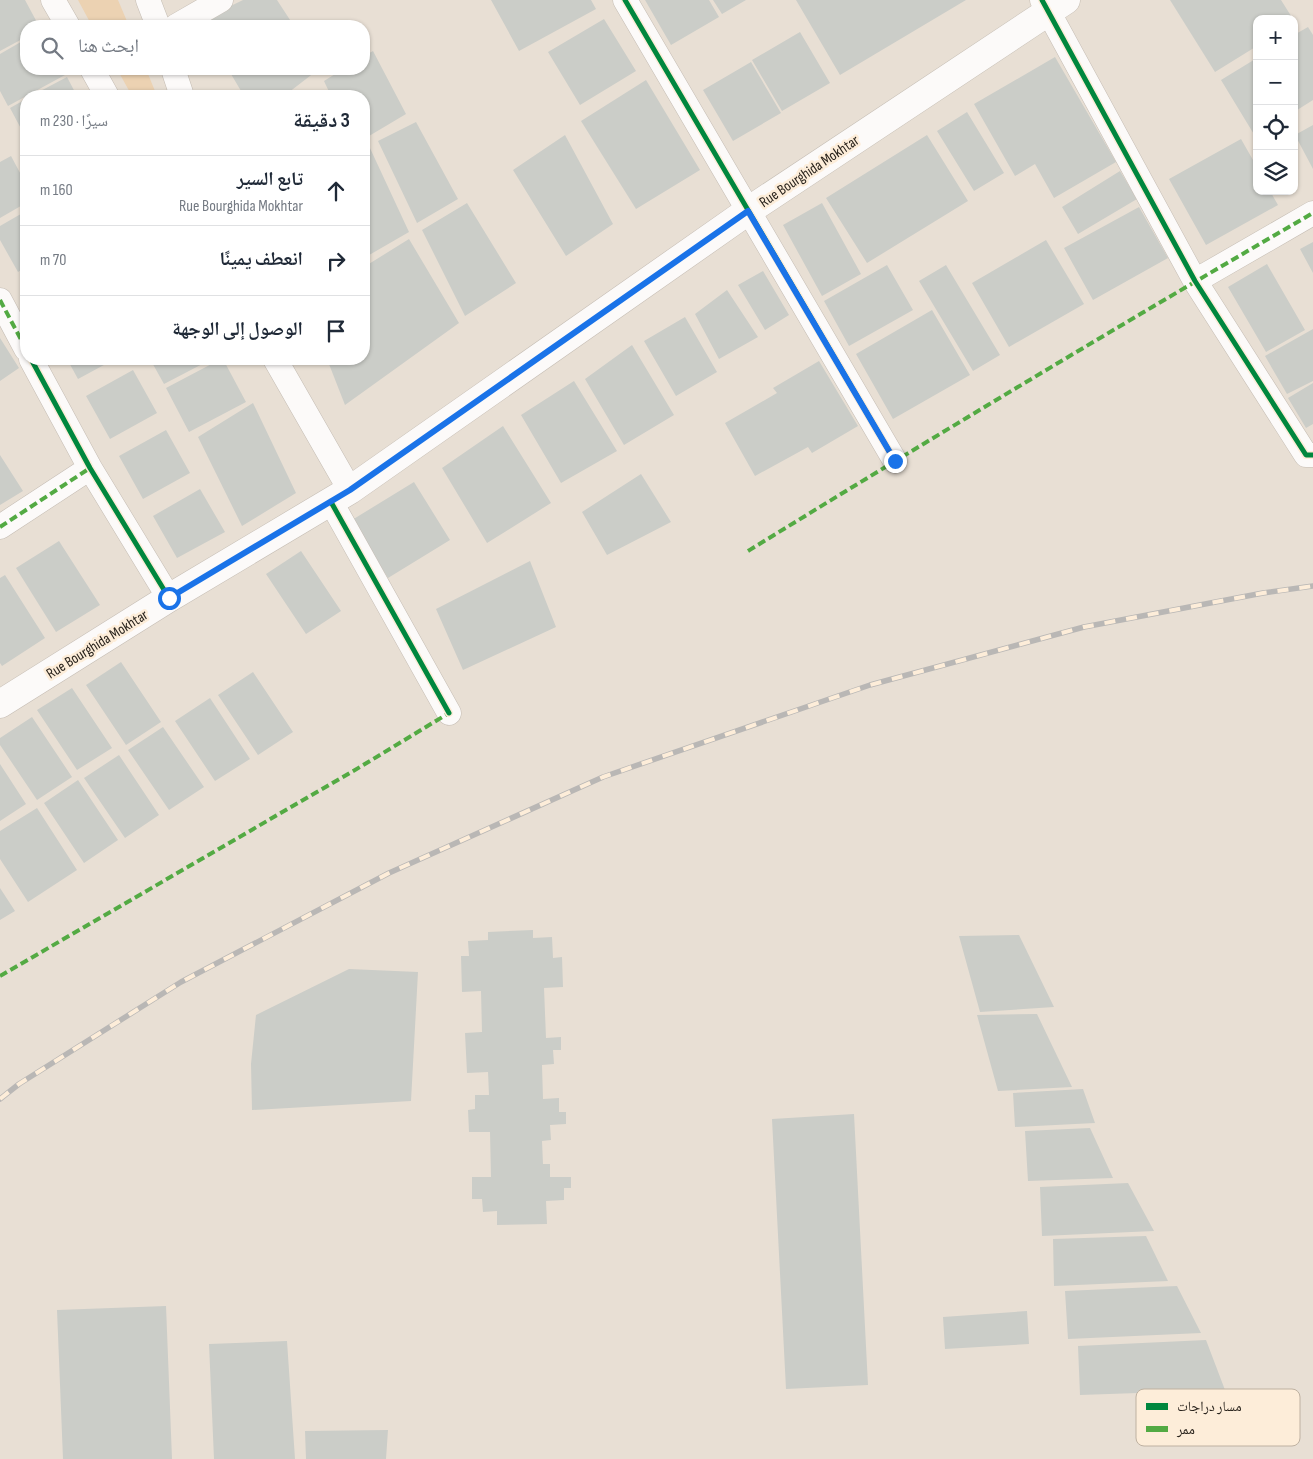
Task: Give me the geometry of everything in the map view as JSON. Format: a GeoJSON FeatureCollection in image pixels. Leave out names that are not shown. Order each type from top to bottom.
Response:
{"type":"FeatureCollection","features":[{"type":"Feature","properties":{"kind":"main road","name":"Rue Bourghida Mokhtar"},"geometry":{"type":"LineString","coordinates":[[0,704],[169,598],[341,496],[748,211],[1052,4]]}},
{"type":"Feature","properties":{"kind":"street"},"geometry":{"type":"LineString","coordinates":[[53,0],[65,20]]}},
{"type":"Feature","properties":{"kind":"street"},"geometry":{"type":"LineString","coordinates":[[148,0],[156,20]]}},
{"type":"Feature","properties":{"kind":"street"},"geometry":{"type":"LineString","coordinates":[[186,20],[221,0]]}},
{"type":"Feature","properties":{"kind":"street"},"geometry":{"type":"LineString","coordinates":[[625,0],[895,461]]}},
{"type":"Feature","properties":{"kind":"street"},"geometry":{"type":"LineString","coordinates":[[1052,4],[1195,281],[1306,456],[1313,455]]}},
{"type":"Feature","properties":{"kind":"street"},"geometry":{"type":"LineString","coordinates":[[95,75],[104,90]]}},
{"type":"Feature","properties":{"kind":"street"},"geometry":{"type":"LineString","coordinates":[[175,75],[180,90]]}},
{"type":"Feature","properties":{"kind":"street"},"geometry":{"type":"LineString","coordinates":[[1195,281],[1313,213]]}},
{"type":"Feature","properties":{"kind":"street"},"geometry":{"type":"LineString","coordinates":[[0,300],[20,338]]}},
{"type":"Feature","properties":{"kind":"street"},"geometry":{"type":"LineString","coordinates":[[34,365],[90,468],[169,598]]}},
{"type":"Feature","properties":{"kind":"street"},"geometry":{"type":"LineString","coordinates":[[278,365],[449,713]]}},
{"type":"Feature","properties":{"kind":"street"},"geometry":{"type":"LineString","coordinates":[[0,527],[90,468]]}},
{"type":"Feature","properties":{"kind":"shaded area"},"geometry":{"type":"Polygon","coordinates":[[[78,0],[118,0],[126,20],[89,20],[78,0]]]}},
{"type":"Feature","properties":{"kind":"shaded area"},"geometry":{"type":"Polygon","coordinates":[[[120,75],[148,75],[155,90],[129,90],[120,75]]]}},
{"type":"Feature","properties":{"kind":"building"},"geometry":{"type":"Polygon","coordinates":[[[0,0],[25,0],[36,20],[20,20],[20,40],[0,51],[0,0]]]}},
{"type":"Feature","properties":{"kind":"building"},"geometry":{"type":"Polygon","coordinates":[[[243,0],[277,0],[290,20],[202,20],[243,0]]]}},
{"type":"Feature","properties":{"kind":"building"},"geometry":{"type":"Polygon","coordinates":[[[491,0],[591,0],[596,9],[519,51],[491,0]]]}},
{"type":"Feature","properties":{"kind":"building"},"geometry":{"type":"Polygon","coordinates":[[[645,0],[709,0],[719,17],[671,45],[645,0]]]}},
{"type":"Feature","properties":{"kind":"building"},"geometry":{"type":"Polygon","coordinates":[[[713,0],[746,0],[722,14],[713,0]]]}},
{"type":"Feature","properties":{"kind":"building"},"geometry":{"type":"Polygon","coordinates":[[[796,0],[966,0],[840,75],[796,0]]]}},
{"type":"Feature","properties":{"kind":"building"},"geometry":{"type":"Polygon","coordinates":[[[1170,0],[1281,0],[1290,15],[1253,15],[1253,48],[1215,72],[1170,0]]]}},
{"type":"Feature","properties":{"kind":"building"},"geometry":{"type":"Polygon","coordinates":[[[604,19],[636,71],[580,105],[548,52],[604,19]]]}},
{"type":"Feature","properties":{"kind":"building"},"geometry":{"type":"Polygon","coordinates":[[[1308,27],[1313,35],[1313,100],[1298,109],[1298,60],[1298,33],[1308,27]]]}},
{"type":"Feature","properties":{"kind":"building"},"geometry":{"type":"Polygon","coordinates":[[[800,32],[830,83],[782,111],[752,60],[800,32]]]}},
{"type":"Feature","properties":{"kind":"building"},"geometry":{"type":"Polygon","coordinates":[[[20,42],[20,75],[65,75],[37,90],[20,90],[20,99],[8,106],[0,91],[0,54],[20,42]]]}},
{"type":"Feature","properties":{"kind":"building"},"geometry":{"type":"Polygon","coordinates":[[[373,51],[406,114],[370,135],[370,90],[328,90],[324,81],[334,75],[370,75],[370,53],[373,51]]]}},
{"type":"Feature","properties":{"kind":"building"},"geometry":{"type":"Polygon","coordinates":[[[1055,57],[1116,162],[1054,198],[1035,164],[1015,176],[974,104],[1055,57]]]}},
{"type":"Feature","properties":{"kind":"building"},"geometry":{"type":"Polygon","coordinates":[[[1253,60],[1253,133],[1221,80],[1253,60]]]}},
{"type":"Feature","properties":{"kind":"building"},"geometry":{"type":"Polygon","coordinates":[[[751,62],[781,113],[733,141],[703,90],[751,62]]]}},
{"type":"Feature","properties":{"kind":"building"},"geometry":{"type":"Polygon","coordinates":[[[232,75],[311,75],[292,90],[240,90],[232,75]]]}},
{"type":"Feature","properties":{"kind":"building"},"geometry":{"type":"Polygon","coordinates":[[[67,77],[74,90],[42,90],[67,77]]]}},
{"type":"Feature","properties":{"kind":"building"},"geometry":{"type":"Polygon","coordinates":[[[646,80],[700,170],[636,209],[581,121],[646,80]]]}},
{"type":"Feature","properties":{"kind":"building"},"geometry":{"type":"Polygon","coordinates":[[[20,102],[20,127],[10,108],[20,102]]]}},
{"type":"Feature","properties":{"kind":"building"},"geometry":{"type":"Polygon","coordinates":[[[967,112],[1004,173],[974,191],[937,131],[967,112]]]}},
{"type":"Feature","properties":{"kind":"building"},"geometry":{"type":"Polygon","coordinates":[[[416,122],[458,199],[417,223],[378,141],[416,122]]]}},
{"type":"Feature","properties":{"kind":"building"},"geometry":{"type":"Polygon","coordinates":[[[1313,125],[1313,169],[1298,141],[1298,133],[1313,125]]]}},
{"type":"Feature","properties":{"kind":"building"},"geometry":{"type":"Polygon","coordinates":[[[565,135],[613,224],[566,256],[513,170],[565,135]]]}},
{"type":"Feature","properties":{"kind":"building"},"geometry":{"type":"Polygon","coordinates":[[[927,135],[968,201],[867,263],[826,198],[927,135]]]}},
{"type":"Feature","properties":{"kind":"building"},"geometry":{"type":"Polygon","coordinates":[[[1241,139],[1253,160],[1253,195],[1272,195],[1278,205],[1206,245],[1169,179],[1241,139]]]}},
{"type":"Feature","properties":{"kind":"building"},"geometry":{"type":"Polygon","coordinates":[[[370,148],[409,232],[370,255],[370,148]]]}},
{"type":"Feature","properties":{"kind":"building"},"geometry":{"type":"Polygon","coordinates":[[[11,156],[20,173],[20,206],[0,218],[0,162],[11,156]]]}},
{"type":"Feature","properties":{"kind":"building"},"geometry":{"type":"Polygon","coordinates":[[[1120,171],[1137,199],[1078,234],[1062,207],[1120,171]]]}},
{"type":"Feature","properties":{"kind":"building"},"geometry":{"type":"Polygon","coordinates":[[[467,203],[516,283],[465,316],[422,230],[467,203]]]}},
{"type":"Feature","properties":{"kind":"building"},"geometry":{"type":"Polygon","coordinates":[[[822,203],[861,274],[822,296],[783,225],[822,203]]]}},
{"type":"Feature","properties":{"kind":"building"},"geometry":{"type":"Polygon","coordinates":[[[1139,207],[1168,258],[1093,300],[1064,248],[1139,207]]]}},
{"type":"Feature","properties":{"kind":"building"},"geometry":{"type":"Polygon","coordinates":[[[20,214],[20,271],[18,272],[0,240],[0,226],[20,214]]]}},
{"type":"Feature","properties":{"kind":"building"},"geometry":{"type":"Polygon","coordinates":[[[409,239],[459,323],[345,405],[329,365],[370,365],[370,263],[409,239]]]}},
{"type":"Feature","properties":{"kind":"building"},"geometry":{"type":"Polygon","coordinates":[[[1046,240],[1084,304],[1009,347],[972,283],[1046,240]]]}},
{"type":"Feature","properties":{"kind":"building"},"geometry":{"type":"Polygon","coordinates":[[[1313,242],[1313,273],[1300,249],[1313,242]]]}},
{"type":"Feature","properties":{"kind":"building"},"geometry":{"type":"Polygon","coordinates":[[[1267,264],[1305,330],[1266,352],[1228,287],[1267,264]]]}},
{"type":"Feature","properties":{"kind":"building"},"geometry":{"type":"Polygon","coordinates":[[[887,265],[913,310],[849,346],[824,301],[887,265]]]}},
{"type":"Feature","properties":{"kind":"building"},"geometry":{"type":"Polygon","coordinates":[[[946,265],[1000,355],[973,371],[919,281],[946,265]]]}},
{"type":"Feature","properties":{"kind":"building"},"geometry":{"type":"Polygon","coordinates":[[[763,271],[789,315],[765,330],[738,285],[763,271]]]}},
{"type":"Feature","properties":{"kind":"building"},"geometry":{"type":"Polygon","coordinates":[[[727,290],[758,337],[719,359],[695,314],[727,290]]]}},
{"type":"Feature","properties":{"kind":"building"},"geometry":{"type":"Polygon","coordinates":[[[932,310],[970,375],[893,419],[856,354],[932,310]]]}},
{"type":"Feature","properties":{"kind":"building"},"geometry":{"type":"Polygon","coordinates":[[[685,317],[717,372],[676,396],[644,341],[685,317]]]}},
{"type":"Feature","properties":{"kind":"building"},"geometry":{"type":"Polygon","coordinates":[[[1313,329],[1313,381],[1287,394],[1265,356],[1313,329]]]}},
{"type":"Feature","properties":{"kind":"building"},"geometry":{"type":"Polygon","coordinates":[[[0,338],[19,368],[0,381],[0,338]]]}},
{"type":"Feature","properties":{"kind":"building"},"geometry":{"type":"Polygon","coordinates":[[[632,345],[674,415],[624,445],[585,379],[632,345]]]}},
{"type":"Feature","properties":{"kind":"building"},"geometry":{"type":"Polygon","coordinates":[[[819,361],[858,426],[812,453],[808,447],[755,476],[725,423],[777,393],[773,388],[819,361]]]}},
{"type":"Feature","properties":{"kind":"building"},"geometry":{"type":"Polygon","coordinates":[[[70,365],[104,365],[78,379],[70,365]]]}},
{"type":"Feature","properties":{"kind":"building"},"geometry":{"type":"Polygon","coordinates":[[[153,365],[200,365],[164,384],[153,365]]]}},
{"type":"Feature","properties":{"kind":"building"},"geometry":{"type":"Polygon","coordinates":[[[210,365],[226,365],[246,402],[189,432],[166,388],[210,365]]]}},
{"type":"Feature","properties":{"kind":"building"},"geometry":{"type":"Polygon","coordinates":[[[133,370],[157,413],[110,439],[86,396],[133,370]]]}},
{"type":"Feature","properties":{"kind":"building"},"geometry":{"type":"Polygon","coordinates":[[[574,381],[617,451],[561,483],[521,415],[574,381]]]}},
{"type":"Feature","properties":{"kind":"building"},"geometry":{"type":"Polygon","coordinates":[[[1313,383],[1313,424],[1306,428],[1288,398],[1313,383]]]}},
{"type":"Feature","properties":{"kind":"building"},"geometry":{"type":"Polygon","coordinates":[[[253,403],[296,493],[242,526],[198,437],[253,403]]]}},
{"type":"Feature","properties":{"kind":"building"},"geometry":{"type":"Polygon","coordinates":[[[503,426],[551,503],[487,543],[442,468],[503,426]]]}},
{"type":"Feature","properties":{"kind":"building"},"geometry":{"type":"Polygon","coordinates":[[[166,430],[190,473],[143,499],[119,456],[166,430]]]}},
{"type":"Feature","properties":{"kind":"building"},"geometry":{"type":"Polygon","coordinates":[[[0,455],[23,491],[0,505],[0,455]]]}},
{"type":"Feature","properties":{"kind":"building"},"geometry":{"type":"Polygon","coordinates":[[[641,474],[671,522],[607,555],[582,512],[641,474]]]}},
{"type":"Feature","properties":{"kind":"building"},"geometry":{"type":"Polygon","coordinates":[[[414,482],[450,540],[388,578],[352,520],[414,482]]]}},
{"type":"Feature","properties":{"kind":"building"},"geometry":{"type":"Polygon","coordinates":[[[200,489],[225,532],[177,558],[153,516],[200,489]]]}},
{"type":"Feature","properties":{"kind":"building"},"geometry":{"type":"Polygon","coordinates":[[[59,541],[100,605],[56,632],[16,568],[59,541]]]}},
{"type":"Feature","properties":{"kind":"building"},"geometry":{"type":"Polygon","coordinates":[[[301,551],[341,611],[306,634],[266,574],[301,551]]]}},
{"type":"Feature","properties":{"kind":"building"},"geometry":{"type":"Polygon","coordinates":[[[530,561],[556,627],[463,670],[436,609],[530,561]]]}},
{"type":"Feature","properties":{"kind":"building"},"geometry":{"type":"Polygon","coordinates":[[[5,575],[45,638],[2,666],[0,663],[0,578],[5,575]]]}},
{"type":"Feature","properties":{"kind":"building"},"geometry":{"type":"Polygon","coordinates":[[[121,662],[161,722],[126,745],[86,685],[121,662]]]}},
{"type":"Feature","properties":{"kind":"building"},"geometry":{"type":"Polygon","coordinates":[[[253,672],[293,732],[258,755],[218,695],[253,672]]]}},
{"type":"Feature","properties":{"kind":"building"},"geometry":{"type":"Polygon","coordinates":[[[72,688],[112,748],[77,770],[37,710],[72,688]]]}},
{"type":"Feature","properties":{"kind":"building"},"geometry":{"type":"Polygon","coordinates":[[[210,698],[250,759],[215,781],[175,721],[210,698]]]}},
{"type":"Feature","properties":{"kind":"building"},"geometry":{"type":"Polygon","coordinates":[[[32,717],[72,777],[37,800],[0,745],[0,738],[32,717]]]}},
{"type":"Feature","properties":{"kind":"building"},"geometry":{"type":"Polygon","coordinates":[[[163,727],[204,787],[169,810],[128,750],[163,727]]]}},
{"type":"Feature","properties":{"kind":"building"},"geometry":{"type":"Polygon","coordinates":[[[119,755],[159,815],[125,838],[84,778],[119,755]]]}},
{"type":"Feature","properties":{"kind":"building"},"geometry":{"type":"Polygon","coordinates":[[[0,764],[26,804],[0,821],[0,764]]]}},
{"type":"Feature","properties":{"kind":"building"},"geometry":{"type":"Polygon","coordinates":[[[78,780],[118,840],[84,863],[44,803],[78,780]]]}},
{"type":"Feature","properties":{"kind":"building"},"geometry":{"type":"Polygon","coordinates":[[[37,808],[77,870],[28,902],[0,859],[0,831],[37,808]]]}},
{"type":"Feature","properties":{"kind":"building"},"geometry":{"type":"Polygon","coordinates":[[[0,888],[15,911],[0,920],[0,888]]]}},
{"type":"Feature","properties":{"kind":"building"},"geometry":{"type":"Polygon","coordinates":[[[533,930],[533,938],[552,937],[553,958],[562,957],[563,987],[544,988],[546,1038],[561,1037],[561,1050],[553,1050],[554,1064],[542,1065],[543,1099],[559,1098],[559,1112],[566,1112],[566,1124],[550,1125],[551,1140],[542,1141],[543,1164],[550,1164],[550,1177],[571,1177],[571,1188],[564,1188],[564,1200],[546,1201],[547,1224],[497,1225],[497,1211],[483,1212],[482,1199],[472,1199],[472,1177],[491,1177],[490,1132],[469,1132],[468,1110],[475,1109],[475,1095],[489,1095],[488,1072],[467,1073],[465,1033],[482,1032],[481,991],[462,992],[461,956],[469,956],[468,941],[488,940],[488,932],[533,930]]]}},
{"type":"Feature","properties":{"kind":"building"},"geometry":{"type":"Polygon","coordinates":[[[1019,935],[1054,1007],[980,1012],[959,936],[1019,935]]]}},
{"type":"Feature","properties":{"kind":"building"},"geometry":{"type":"Polygon","coordinates":[[[349,969],[418,972],[411,1101],[252,1110],[251,1064],[256,1015],[349,969]]]}},
{"type":"Feature","properties":{"kind":"building"},"geometry":{"type":"Polygon","coordinates":[[[1037,1014],[1072,1087],[998,1091],[977,1015],[1037,1014]]]}},
{"type":"Feature","properties":{"kind":"building"},"geometry":{"type":"Polygon","coordinates":[[[1083,1089],[1095,1123],[1015,1127],[1013,1093],[1083,1089]]]}},
{"type":"Feature","properties":{"kind":"building"},"geometry":{"type":"Polygon","coordinates":[[[854,1114],[868,1385],[786,1389],[772,1119],[854,1114]]]}},
{"type":"Feature","properties":{"kind":"building"},"geometry":{"type":"Polygon","coordinates":[[[1090,1128],[1113,1178],[1028,1181],[1025,1131],[1090,1128]]]}},
{"type":"Feature","properties":{"kind":"building"},"geometry":{"type":"Polygon","coordinates":[[[1128,1183],[1154,1231],[1042,1236],[1040,1187],[1128,1183]]]}},
{"type":"Feature","properties":{"kind":"building"},"geometry":{"type":"Polygon","coordinates":[[[1146,1236],[1168,1281],[1054,1286],[1053,1239],[1146,1236]]]}},
{"type":"Feature","properties":{"kind":"building"},"geometry":{"type":"Polygon","coordinates":[[[1177,1286],[1201,1333],[1068,1339],[1065,1291],[1177,1286]]]}},
{"type":"Feature","properties":{"kind":"building"},"geometry":{"type":"Polygon","coordinates":[[[166,1306],[172,1459],[63,1459],[57,1310],[166,1306]]]}},
{"type":"Feature","properties":{"kind":"building"},"geometry":{"type":"Polygon","coordinates":[[[1027,1311],[1029,1344],[945,1349],[943,1317],[1027,1311]]]}},
{"type":"Feature","properties":{"kind":"building"},"geometry":{"type":"Polygon","coordinates":[[[1206,1340],[1225,1389],[1136,1389],[1136,1393],[1080,1395],[1078,1346],[1206,1340]]]}},
{"type":"Feature","properties":{"kind":"building"},"geometry":{"type":"Polygon","coordinates":[[[287,1341],[295,1459],[214,1459],[209,1344],[287,1341]]]}},
{"type":"Feature","properties":{"kind":"building"},"geometry":{"type":"Polygon","coordinates":[[[388,1430],[386,1459],[306,1459],[305,1431],[388,1430]]]}},
{"type":"Feature","properties":{"kind":"railway"},"geometry":{"type":"LineString","coordinates":[[0,1099],[19,1084],[181,982],[389,873],[603,777],[870,685],[1084,627],[1263,593],[1313,586]]}},
{"type":"Feature","properties":{"kind":"marked path"},"geometry":{"type":"LineString","coordinates":[[748,551],[1029,380],[1313,213]]}},
{"type":"Feature","properties":{"kind":"marked path"},"geometry":{"type":"LineString","coordinates":[[0,300],[20,338]]}},
{"type":"Feature","properties":{"kind":"marked path"},"geometry":{"type":"LineString","coordinates":[[0,527],[90,468]]}},
{"type":"Feature","properties":{"kind":"marked path"},"geometry":{"type":"LineString","coordinates":[[0,976],[360,767],[449,713],[447,709]]}},
{"type":"Feature","properties":{"kind":"cycle path"},"geometry":{"type":"LineString","coordinates":[[625,0],[895,461]]}},
{"type":"Feature","properties":{"kind":"cycle path"},"geometry":{"type":"LineString","coordinates":[[1042,0],[1195,281],[1306,455],[1313,455]]}},
{"type":"Feature","properties":{"kind":"cycle path"},"geometry":{"type":"LineString","coordinates":[[34,365],[90,468],[169,598]]}},
{"type":"Feature","properties":{"kind":"cycle path"},"geometry":{"type":"LineString","coordinates":[[331,502],[449,713]]}},
{"type":"Feature","properties":{"kind":"route"},"geometry":{"type":"LineString","coordinates":[[169,598],[350,490],[748,211],[895,461]]}}]}
